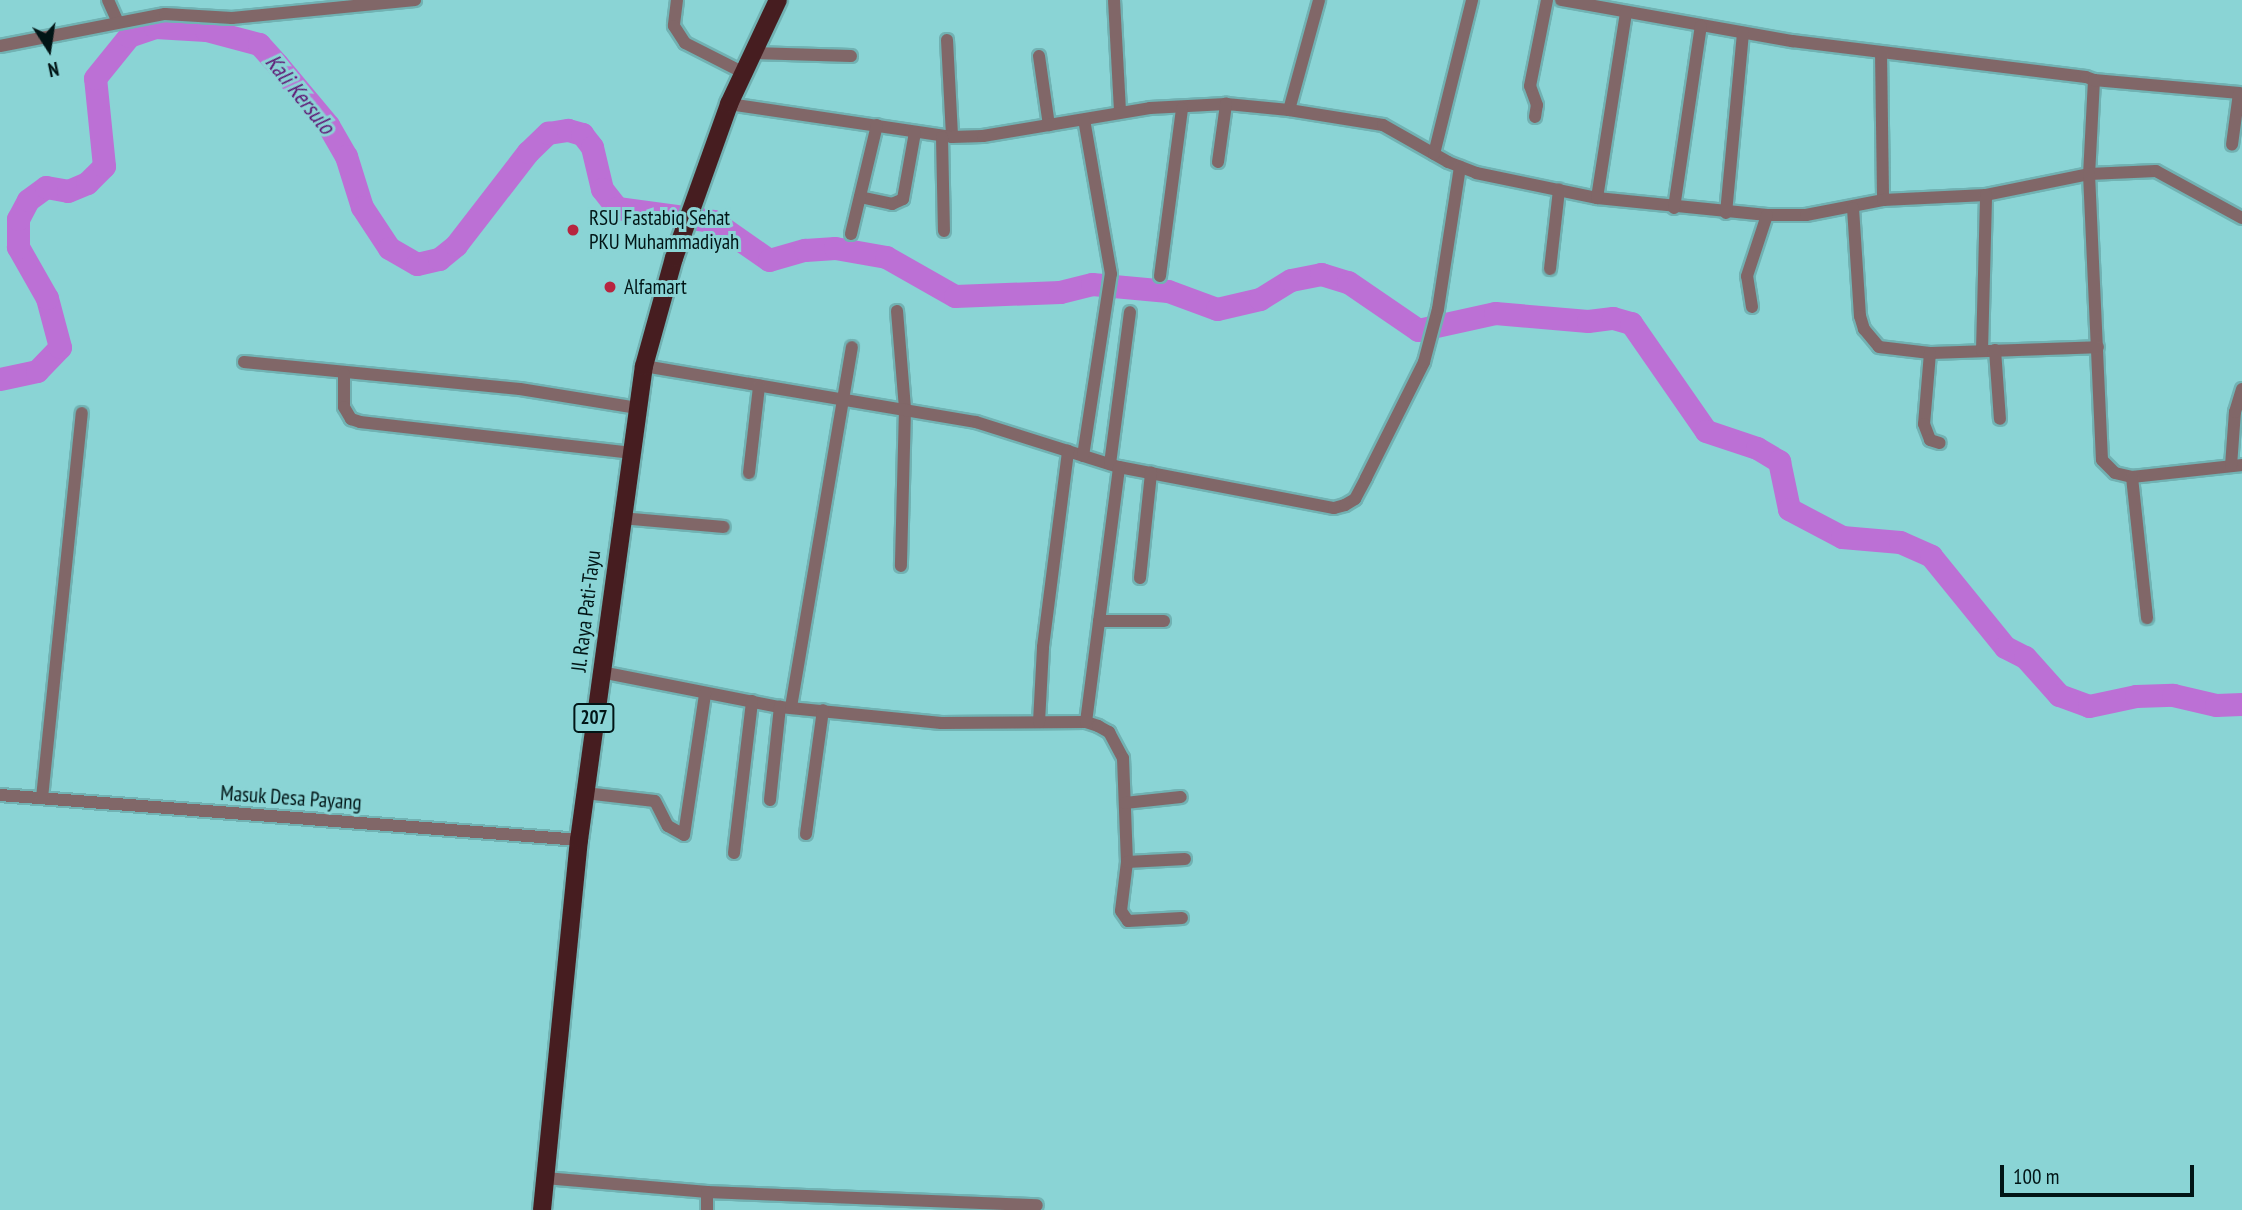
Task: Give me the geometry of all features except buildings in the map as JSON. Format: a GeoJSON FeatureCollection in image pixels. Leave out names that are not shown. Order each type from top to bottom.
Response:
{"type":"FeatureCollection","features":[{"type":"Feature","properties":{"kind":"main road"},"geometry":{"type":"LineString","coordinates":[[729,104],[778,0]]}},
{"type":"Feature","properties":{"kind":"main road","name":"Jl. Raya Pati-Tayu"},"geometry":{"type":"LineString","coordinates":[[542,1210],[579,840],[636,408],[644,366],[683,233],[729,104]]}},
{"type":"Feature","properties":{"kind":"street"},"geometry":{"type":"LineString","coordinates":[[108,0],[118,22]]}},
{"type":"Feature","properties":{"kind":"street"},"geometry":{"type":"LineString","coordinates":[[0,46],[165,14],[232,18],[415,0]]}},
{"type":"Feature","properties":{"kind":"street"},"geometry":{"type":"LineString","coordinates":[[677,0],[674,26],[685,43],[744,73]]}},
{"type":"Feature","properties":{"kind":"street"},"geometry":{"type":"LineString","coordinates":[[1114,0],[1120,112]]}},
{"type":"Feature","properties":{"kind":"street"},"geometry":{"type":"LineString","coordinates":[[1289,110],[1319,0]]}},
{"type":"Feature","properties":{"kind":"street"},"geometry":{"type":"LineString","coordinates":[[1434,154],[1472,0]]}},
{"type":"Feature","properties":{"kind":"street"},"geometry":{"type":"LineString","coordinates":[[1535,117],[1537,105],[1530,86],[1547,0]]}},
{"type":"Feature","properties":{"kind":"street"},"geometry":{"type":"LineString","coordinates":[[1561,0],[1743,33],[1881,52],[2094,80],[2241,93],[2232,145]]}},
{"type":"Feature","properties":{"kind":"street"},"geometry":{"type":"LineString","coordinates":[[1597,198],[1626,13]]}},
{"type":"Feature","properties":{"kind":"street"},"geometry":{"type":"LineString","coordinates":[[1674,208],[1701,26]]}},
{"type":"Feature","properties":{"kind":"street"},"geometry":{"type":"LineString","coordinates":[[1726,213],[1743,33]]}},
{"type":"Feature","properties":{"kind":"street"},"geometry":{"type":"LineString","coordinates":[[944,230],[947,40]]}},
{"type":"Feature","properties":{"kind":"street"},"geometry":{"type":"LineString","coordinates":[[1881,52],[1883,200]]}},
{"type":"Feature","properties":{"kind":"street"},"geometry":{"type":"LineString","coordinates":[[753,53],[852,55]]}},
{"type":"Feature","properties":{"kind":"street"},"geometry":{"type":"LineString","coordinates":[[1039,56],[1049,125]]}},
{"type":"Feature","properties":{"kind":"street"},"geometry":{"type":"LineString","coordinates":[[2094,80],[2090,174],[2102,460],[2115,473],[2132,477],[2236,465],[2235,412],[2242,389]]}},
{"type":"Feature","properties":{"kind":"street"},"geometry":{"type":"LineString","coordinates":[[729,104],[947,137],[1084,120],[1120,112],[1226,104],[1289,110],[1383,125],[1460,167],[1559,190],[1674,208],[1767,215],[1853,208],[1883,200],[1986,195],[2090,174],[2156,171],[2242,218]]}},
{"type":"Feature","properties":{"kind":"street"},"geometry":{"type":"LineString","coordinates":[[1218,162],[1226,104]]}},
{"type":"Feature","properties":{"kind":"street"},"geometry":{"type":"LineString","coordinates":[[1160,276],[1182,108]]}},
{"type":"Feature","properties":{"kind":"street"},"geometry":{"type":"LineString","coordinates":[[1083,456],[1110,283],[1084,120]]}},
{"type":"Feature","properties":{"kind":"street"},"geometry":{"type":"LineString","coordinates":[[851,234],[877,125]]}},
{"type":"Feature","properties":{"kind":"street"},"geometry":{"type":"LineString","coordinates":[[860,197],[892,204],[903,199],[915,132]]}},
{"type":"Feature","properties":{"kind":"street"},"geometry":{"type":"LineString","coordinates":[[644,366],[976,422],[1115,466],[1334,508],[1355,499],[1424,362],[1438,309],[1460,167]]}},
{"type":"Feature","properties":{"kind":"street"},"geometry":{"type":"LineString","coordinates":[[1550,269],[1559,190]]}},
{"type":"Feature","properties":{"kind":"street"},"geometry":{"type":"LineString","coordinates":[[1986,195],[1989,351],[2000,419]]}},
{"type":"Feature","properties":{"kind":"street"},"geometry":{"type":"LineString","coordinates":[[1853,208],[1864,329],[1879,347],[1930,353],[2098,347]]}},
{"type":"Feature","properties":{"kind":"street"},"geometry":{"type":"LineString","coordinates":[[1752,307],[1747,276],[1767,215]]}},
{"type":"Feature","properties":{"kind":"street"},"geometry":{"type":"LineString","coordinates":[[897,311],[905,409],[901,566]]}},
{"type":"Feature","properties":{"kind":"street"},"geometry":{"type":"LineString","coordinates":[[1086,722],[1099,621],[1130,312]]}},
{"type":"Feature","properties":{"kind":"street"},"geometry":{"type":"LineString","coordinates":[[770,800],[852,347]]}},
{"type":"Feature","properties":{"kind":"street"},"geometry":{"type":"LineString","coordinates":[[1930,353],[1924,424],[1930,440],[1940,443]]}},
{"type":"Feature","properties":{"kind":"street"},"geometry":{"type":"LineString","coordinates":[[243,362],[344,374],[520,389],[636,408]]}},
{"type":"Feature","properties":{"kind":"street"},"geometry":{"type":"LineString","coordinates":[[344,374],[344,407],[351,419],[630,453]]}},
{"type":"Feature","properties":{"kind":"street"},"geometry":{"type":"LineString","coordinates":[[749,473],[759,386]]}},
{"type":"Feature","properties":{"kind":"street"},"geometry":{"type":"LineString","coordinates":[[42,798],[61,577],[82,412]]}},
{"type":"Feature","properties":{"kind":"street"},"geometry":{"type":"LineString","coordinates":[[1039,722],[1043,647],[1068,451]]}},
{"type":"Feature","properties":{"kind":"street"},"geometry":{"type":"LineString","coordinates":[[1140,578],[1151,473]]}},
{"type":"Feature","properties":{"kind":"street"},"geometry":{"type":"LineString","coordinates":[[2132,477],[2147,618]]}},
{"type":"Feature","properties":{"kind":"street"},"geometry":{"type":"LineString","coordinates":[[621,518],[724,527]]}},
{"type":"Feature","properties":{"kind":"street"},"geometry":{"type":"LineString","coordinates":[[1099,621],[1164,621]]}},
{"type":"Feature","properties":{"kind":"street"},"geometry":{"type":"LineString","coordinates":[[601,672],[705,694],[785,707],[941,723],[1086,722],[1109,733],[1120,747],[1127,862],[1120,904],[1124,918],[1182,918]]}},
{"type":"Feature","properties":{"kind":"street"},"geometry":{"type":"LineString","coordinates":[[585,793],[655,802],[668,827],[684,835],[705,694]]}},
{"type":"Feature","properties":{"kind":"street"},"geometry":{"type":"LineString","coordinates":[[734,853],[752,701]]}},
{"type":"Feature","properties":{"kind":"street"},"geometry":{"type":"LineString","coordinates":[[806,834],[823,710]]}},
{"type":"Feature","properties":{"kind":"street","name":"Masuk Desa Payang"},"geometry":{"type":"LineString","coordinates":[[0,794],[579,840]]}},
{"type":"Feature","properties":{"kind":"street"},"geometry":{"type":"LineString","coordinates":[[1125,803],[1181,797]]}},
{"type":"Feature","properties":{"kind":"street"},"geometry":{"type":"LineString","coordinates":[[1127,862],[1185,859]]}},
{"type":"Feature","properties":{"kind":"street"},"geometry":{"type":"LineString","coordinates":[[545,1178],[707,1192],[1037,1205]]}},
{"type":"Feature","properties":{"kind":"street"},"geometry":{"type":"LineString","coordinates":[[707,1192],[707,1210]]}},
{"type":"Feature","properties":{"kind":"waterway","name":"Kali Kersulo"},"geometry":{"type":"LineString","coordinates":[[0,379],[37,371],[60,347],[47,298],[18,247],[18,219],[28,200],[46,187],[68,191],[87,183],[104,166],[95,78],[129,36],[155,27],[206,30],[259,44],[328,125],[346,156],[362,207],[389,248],[417,264],[439,259],[456,245],[528,152],[548,133],[568,130],[582,134],[592,147],[602,189],[617,208],[713,221],[769,260],[805,250],[835,248],[886,257],[955,296],[1060,292],[1092,284],[1168,291],[1217,309],[1260,299],[1291,280],[1321,274],[1348,282],[1418,330],[1495,313],[1588,321],[1613,318],[1631,323],[1706,431],[1757,448],[1779,461],[1789,509],[1842,537],[1900,542],[1931,556],[2005,647],[2025,657],[2059,695],[2089,706],[2136,696],[2173,695],[2216,705],[2242,704]]}},
{"type":"Feature","properties":{"kind":"place","name":"RSU Fastabiq Sehat PKU Muhammadiyah"},"geometry":{"type":"Point","coordinates":[573,230]}},
{"type":"Feature","properties":{"kind":"place","name":"Alfamart"},"geometry":{"type":"Point","coordinates":[610,287]}}]}
